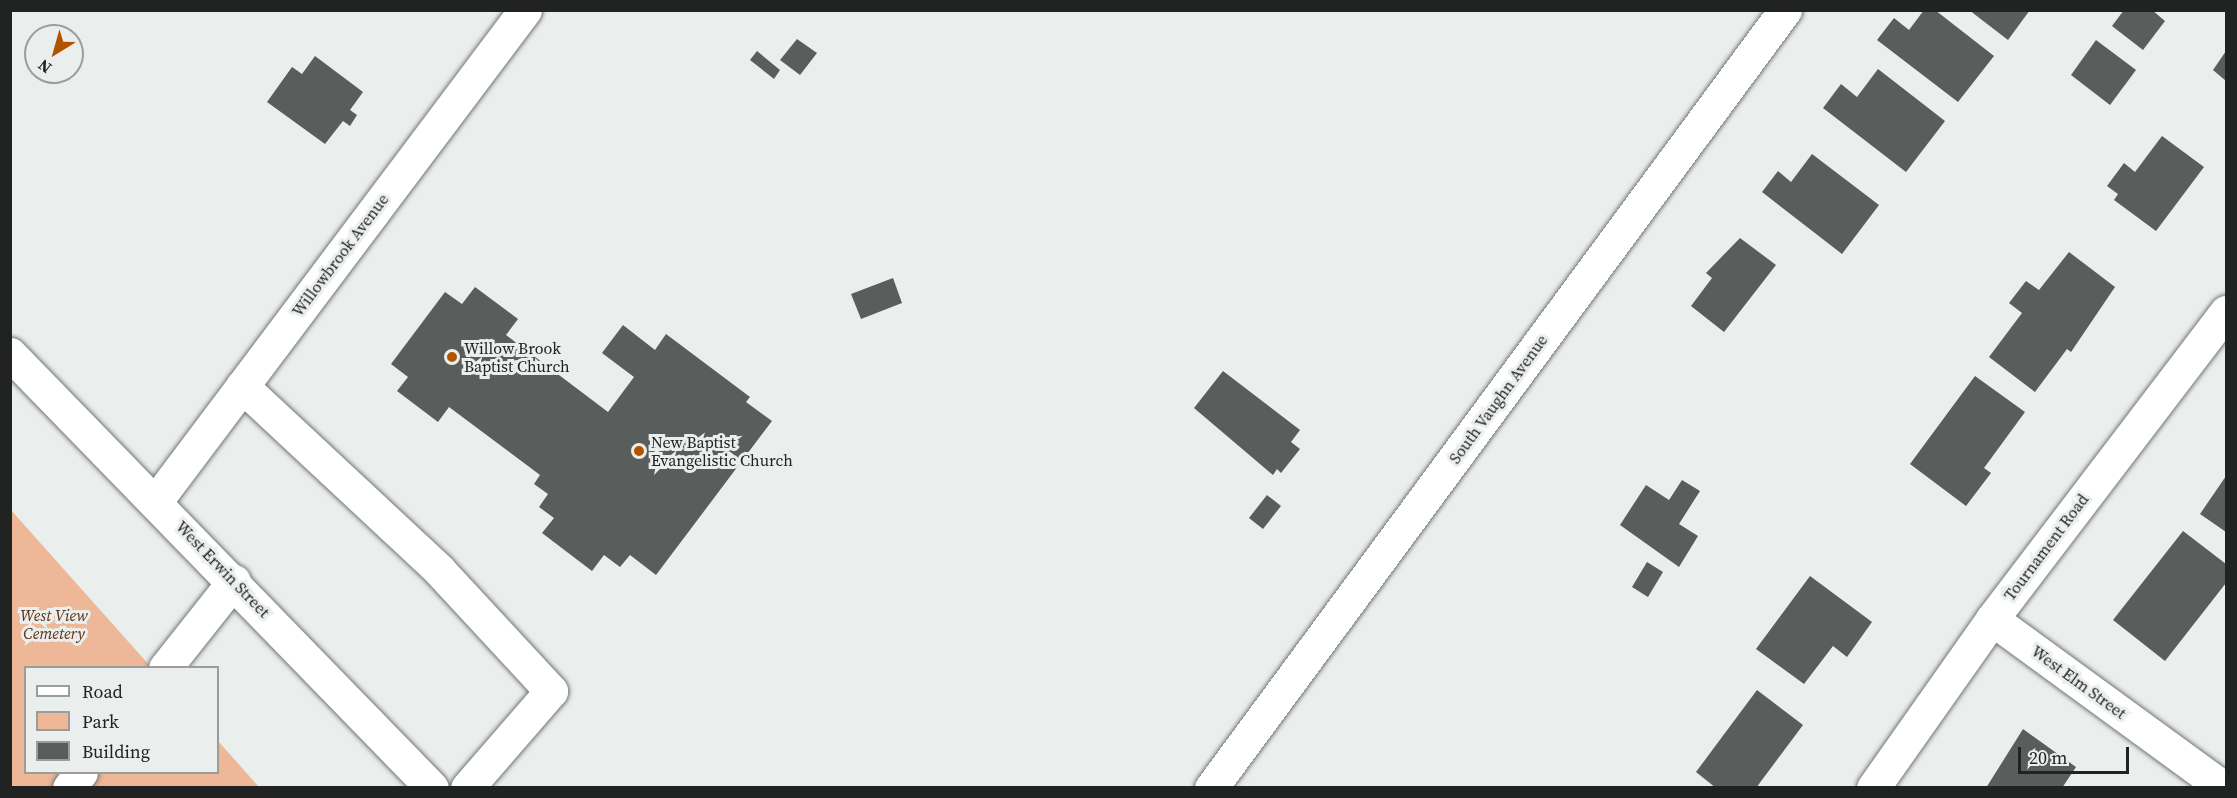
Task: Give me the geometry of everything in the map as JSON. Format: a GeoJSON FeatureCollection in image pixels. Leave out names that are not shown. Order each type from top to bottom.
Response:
{"type":"FeatureCollection","features":[{"type":"Feature","properties":{"kind":"street","name":"Willowbrook Avenue"},"geometry":{"type":"LineString","coordinates":[[156,501],[525,10]]}},
{"type":"Feature","properties":{"kind":"street","name":"South Vaughn Avenue"},"geometry":{"type":"LineString","coordinates":[[1211,788],[1785,10]]}},
{"type":"Feature","properties":{"kind":"street","name":"Tournament Road"},"geometry":{"type":"LineString","coordinates":[[1873,788],[1992,619],[2226,312]]}},
{"type":"Feature","properties":{"kind":"street","name":"West Erwin Street"},"geometry":{"type":"LineString","coordinates":[[10,354],[234,581],[432,788]]}},
{"type":"Feature","properties":{"kind":"street"},"geometry":{"type":"LineString","coordinates":[[242,386],[439,570],[551,691],[467,788]]}},
{"type":"Feature","properties":{"kind":"street"},"geometry":{"type":"LineString","coordinates":[[167,666],[234,581]]}},
{"type":"Feature","properties":{"kind":"street","name":"West Elm Street"},"geometry":{"type":"LineString","coordinates":[[1992,619],[2224,788]]}},
{"type":"Feature","properties":{"kind":"street"},"geometry":{"type":"LineString","coordinates":[[69,788],[80,774]]}},
{"type":"Feature","properties":{"kind":"green space","name":"West View Cemetery"},"geometry":{"type":"Polygon","coordinates":[[[10,509],[150,666],[24,666],[24,774],[219,774],[219,742],[259,787],[11,787],[10,509]]]}},
{"type":"Feature","properties":{"kind":"building"},"geometry":{"type":"Polygon","coordinates":[[[1924,10],[1935,10],[1994,56],[1958,102],[1877,40],[1894,18],[1909,30],[1924,10]]]}},
{"type":"Feature","properties":{"kind":"building"},"geometry":{"type":"Polygon","coordinates":[[[1969,10],[2030,10],[2008,40],[1969,10]]]}},
{"type":"Feature","properties":{"kind":"building"},"geometry":{"type":"Polygon","coordinates":[[[2124,10],[2152,10],[2165,21],[2143,50],[2112,26],[2124,10]]]}},
{"type":"Feature","properties":{"kind":"building"},"geometry":{"type":"Polygon","coordinates":[[[797,39],[817,53],[800,75],[780,60],[797,39]]]}},
{"type":"Feature","properties":{"kind":"building"},"geometry":{"type":"Polygon","coordinates":[[[2096,40],[2136,70],[2110,105],[2071,75],[2096,40]]]}},
{"type":"Feature","properties":{"kind":"building"},"geometry":{"type":"Polygon","coordinates":[[[757,51],[780,70],[774,79],[750,60],[757,51]]]}},
{"type":"Feature","properties":{"kind":"building"},"geometry":{"type":"Polygon","coordinates":[[[2226,51],[2226,81],[2213,70],[2226,51]]]}},
{"type":"Feature","properties":{"kind":"building"},"geometry":{"type":"Polygon","coordinates":[[[315,56],[363,92],[350,110],[357,115],[350,126],[343,121],[325,144],[267,102],[292,67],[302,74],[315,56]]]}},
{"type":"Feature","properties":{"kind":"building"},"geometry":{"type":"Polygon","coordinates":[[[1878,69],[1945,121],[1906,172],[1823,108],[1841,84],[1857,97],[1878,69]]]}},
{"type":"Feature","properties":{"kind":"building"},"geometry":{"type":"Polygon","coordinates":[[[2162,136],[2204,167],[2156,231],[2114,200],[2118,194],[2107,186],[2124,163],[2135,172],[2162,136]]]}},
{"type":"Feature","properties":{"kind":"building"},"geometry":{"type":"Polygon","coordinates":[[[1812,154],[1879,205],[1842,254],[1762,192],[1778,171],[1791,182],[1812,154]]]}},
{"type":"Feature","properties":{"kind":"building"},"geometry":{"type":"Polygon","coordinates":[[[1740,238],[1776,265],[1724,332],[1691,306],[1712,278],[1706,273],[1740,238]]]}},
{"type":"Feature","properties":{"kind":"building"},"geometry":{"type":"Polygon","coordinates":[[[2069,252],[2115,287],[2071,352],[2067,349],[2035,392],[1989,357],[2022,313],[2009,303],[2026,281],[2039,290],[2069,252]]]}},
{"type":"Feature","properties":{"kind":"building"},"geometry":{"type":"Polygon","coordinates":[[[893,278],[902,303],[861,319],[851,294],[893,278]]]}},
{"type":"Feature","properties":{"kind":"building"},"geometry":{"type":"Polygon","coordinates":[[[475,287],[518,319],[506,335],[608,412],[634,377],[602,353],[623,325],[655,350],[666,334],[750,397],[746,402],[772,421],[656,575],[630,555],[620,567],[604,555],[592,571],[542,533],[554,518],[539,507],[548,494],[534,484],[540,475],[449,407],[438,422],[397,391],[408,377],[391,364],[445,292],[462,304],[475,287]]]}},
{"type":"Feature","properties":{"kind":"building"},"geometry":{"type":"Polygon","coordinates":[[[1223,371],[1300,430],[1291,442],[1300,449],[1281,473],[1277,469],[1273,475],[1194,408],[1223,371]]]}},
{"type":"Feature","properties":{"kind":"building"},"geometry":{"type":"Polygon","coordinates":[[[1975,376],[2025,412],[1984,468],[1991,473],[1966,506],[1910,464],[1975,376]]]}},
{"type":"Feature","properties":{"kind":"building"},"geometry":{"type":"Polygon","coordinates":[[[2226,476],[2226,532],[2200,514],[2226,476]]]}},
{"type":"Feature","properties":{"kind":"building"},"geometry":{"type":"Polygon","coordinates":[[[1682,480],[1700,491],[1679,524],[1698,536],[1679,567],[1620,525],[1646,485],[1669,500],[1682,480]]]}},
{"type":"Feature","properties":{"kind":"building"},"geometry":{"type":"Polygon","coordinates":[[[1267,495],[1281,506],[1263,529],[1249,518],[1267,495]]]}},
{"type":"Feature","properties":{"kind":"building"},"geometry":{"type":"Polygon","coordinates":[[[2183,531],[2226,564],[2226,583],[2165,661],[2113,620],[2183,531]]]}},
{"type":"Feature","properties":{"kind":"building"},"geometry":{"type":"Polygon","coordinates":[[[1647,562],[1663,572],[1648,597],[1632,587],[1647,562]]]}},
{"type":"Feature","properties":{"kind":"building"},"geometry":{"type":"Polygon","coordinates":[[[1810,576],[1872,622],[1847,657],[1833,646],[1804,684],[1756,649],[1810,576]]]}},
{"type":"Feature","properties":{"kind":"building"},"geometry":{"type":"Polygon","coordinates":[[[1757,690],[1803,725],[1756,788],[1716,788],[1696,772],[1757,690]]]}},
{"type":"Feature","properties":{"kind":"building"},"geometry":{"type":"Polygon","coordinates":[[[2023,729],[2076,767],[2062,788],[1986,788],[2023,729]]]}},
{"type":"Feature","properties":{"kind":"place","name":"Willow Brook Baptist Church"},"geometry":{"type":"Point","coordinates":[452,357]}},
{"type":"Feature","properties":{"kind":"place","name":"New Baptist Evangelistic Church"},"geometry":{"type":"Point","coordinates":[639,451]}}]}
